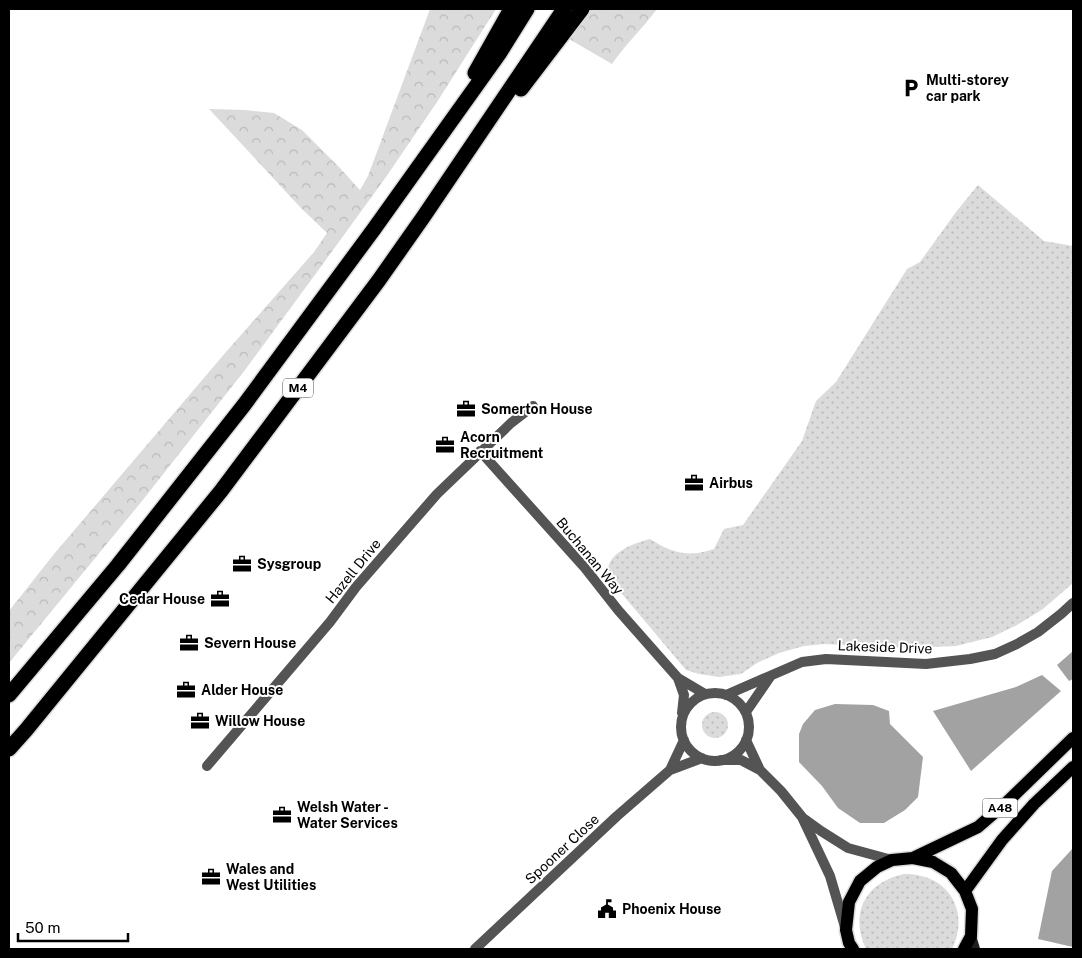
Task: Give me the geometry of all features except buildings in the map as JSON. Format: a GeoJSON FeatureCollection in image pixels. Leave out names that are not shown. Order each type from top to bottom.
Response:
{"type":"FeatureCollection","features":[{"type":"Feature","properties":{"kind":"highway","name":"M4"},"geometry":{"type":"LineString","coordinates":[[438,140],[511,9]]}},
{"type":"Feature","properties":{"kind":"highway","name":"M4"},"geometry":{"type":"LineString","coordinates":[[9,695],[118,565],[244,405],[438,140],[499,54],[527,9]]}},
{"type":"Feature","properties":{"kind":"highway","name":"M4"},"geometry":{"type":"LineString","coordinates":[[9,749],[221,491],[379,280],[564,9]]}},
{"type":"Feature","properties":{"kind":"highway","name":"M4"},"geometry":{"type":"LineString","coordinates":[[424,216],[582,9]]}},
{"type":"Feature","properties":{"kind":"main road","name":"A48"},"geometry":{"type":"LineString","coordinates":[[913,858],[978,827],[1007,802],[1073,738]]}},
{"type":"Feature","properties":{"kind":"main road","name":"A48"},"geometry":{"type":"LineString","coordinates":[[965,891],[1002,840],[1034,804],[1073,767]]}},
{"type":"Feature","properties":{"kind":"main road"},"geometry":{"type":"LineString","coordinates":[[850,947],[846,930],[848,902],[860,881],[877,867],[892,860],[913,858],[933,862],[950,873],[965,891],[972,909],[971,936],[964,949]]}},
{"type":"Feature","properties":{"kind":"street","name":"Hazell Drive"},"geometry":{"type":"LineString","coordinates":[[208,766],[330,622],[356,587],[437,494],[480,451],[533,406]]}},
{"type":"Feature","properties":{"kind":"street","name":"Buchanan Way"},"geometry":{"type":"LineString","coordinates":[[480,451],[540,517],[678,678],[705,694]]}},
{"type":"Feature","properties":{"kind":"street","name":"Lakeside Drive"},"geometry":{"type":"LineString","coordinates":[[726,694],[802,662],[826,659],[926,664],[995,654],[1038,632],[1073,603]]}},
{"type":"Feature","properties":{"kind":"street"},"geometry":{"type":"LineString","coordinates":[[746,712],[773,674]]}},
{"type":"Feature","properties":{"kind":"street","name":"Buchanan Way"},"geometry":{"type":"LineString","coordinates":[[678,678],[684,695],[681,730],[684,740]]}},
{"type":"Feature","properties":{"kind":"street"},"geometry":{"type":"LineString","coordinates":[[682,719],[686,708],[694,699],[705,694],[716,692],[726,694],[738,701],[746,712],[749,721],[749,731],[740,750],[732,756],[721,760]]}},
{"type":"Feature","properties":{"kind":"street"},"geometry":{"type":"LineString","coordinates":[[684,740],[691,751],[702,758],[741,760],[760,770]]}},
{"type":"Feature","properties":{"kind":"street","name":"Spooner Close"},"geometry":{"type":"LineString","coordinates":[[670,770],[684,740]]}},
{"type":"Feature","properties":{"kind":"street"},"geometry":{"type":"LineString","coordinates":[[746,740],[760,770],[802,817],[848,848],[892,860]]}},
{"type":"Feature","properties":{"kind":"street","name":"Spooner Close"},"geometry":{"type":"LineString","coordinates":[[475,949],[617,816],[670,770],[702,758]]}},
{"type":"Feature","properties":{"kind":"street"},"geometry":{"type":"LineString","coordinates":[[802,817],[830,876],[846,930]]}},
{"type":"Feature","properties":{"kind":"street"},"geometry":{"type":"LineString","coordinates":[[971,936],[975,949]]}},
{"type":"Feature","properties":{"kind":"green space"},"geometry":{"type":"Polygon","coordinates":[[[430,9],[496,9],[437,102],[386,177],[245,370],[142,501],[9,663],[9,611],[54,554],[314,252],[327,233],[301,208],[209,109],[274,113],[302,130],[360,190],[368,176],[430,9]]]}},
{"type":"Feature","properties":{"kind":"green space"},"geometry":{"type":"Polygon","coordinates":[[[591,9],[657,9],[612,64],[569,39],[591,9]]]}},
{"type":"Feature","properties":{"kind":"green space"},"geometry":{"type":"Polygon","coordinates":[[[978,185],[1044,241],[1073,246],[1073,583],[1043,609],[1017,625],[992,637],[956,646],[912,648],[824,644],[804,646],[779,653],[757,663],[741,674],[719,677],[686,670],[612,582],[608,571],[612,559],[623,549],[650,539],[680,553],[704,552],[714,549],[724,529],[743,525],[802,441],[816,401],[836,382],[907,269],[920,262],[978,185]]]}},
{"type":"Feature","properties":{"kind":"green space"},"geometry":{"type":"Polygon","coordinates":[[[715,712],[724,716],[728,725],[724,734],[715,738],[706,734],[702,725],[706,716],[715,712]]]}},
{"type":"Feature","properties":{"kind":"green space"},"geometry":{"type":"Polygon","coordinates":[[[904,874],[919,875],[932,880],[943,887],[951,896],[959,921],[952,949],[866,949],[859,923],[864,901],[880,884],[904,874]]]}},
{"type":"Feature","properties":{"kind":"shaded area"},"geometry":{"type":"Polygon","coordinates":[[[1073,651],[1073,679],[1069,681],[1057,665],[1073,651]]]}},
{"type":"Feature","properties":{"kind":"shaded area"},"geometry":{"type":"Polygon","coordinates":[[[1042,675],[1061,691],[971,771],[933,711],[1016,687],[1042,675]]]}},
{"type":"Feature","properties":{"kind":"shaded area"},"geometry":{"type":"Polygon","coordinates":[[[835,704],[873,705],[889,711],[890,724],[923,757],[918,797],[905,810],[884,823],[860,823],[838,808],[822,786],[799,762],[799,734],[803,724],[815,710],[835,704]]]}},
{"type":"Feature","properties":{"kind":"shaded area"},"geometry":{"type":"Polygon","coordinates":[[[1073,848],[1073,947],[1038,939],[1052,871],[1073,848]]]}},
{"type":"Feature","properties":{"kind":"place","name":"Multi-storey car park"},"geometry":{"type":"Point","coordinates":[911,88]}},
{"type":"Feature","properties":{"kind":"place","name":"Somerton House"},"geometry":{"type":"Point","coordinates":[466,409]}},
{"type":"Feature","properties":{"kind":"place","name":"Acorn Recruitment"},"geometry":{"type":"Point","coordinates":[445,445]}},
{"type":"Feature","properties":{"kind":"place","name":"Airbus"},"geometry":{"type":"Point","coordinates":[694,483]}},
{"type":"Feature","properties":{"kind":"place","name":"Sysgroup"},"geometry":{"type":"Point","coordinates":[242,564]}},
{"type":"Feature","properties":{"kind":"place","name":"Cedar House"},"geometry":{"type":"Point","coordinates":[220,599]}},
{"type":"Feature","properties":{"kind":"place","name":"Severn House"},"geometry":{"type":"Point","coordinates":[189,643]}},
{"type":"Feature","properties":{"kind":"place","name":"Alder House"},"geometry":{"type":"Point","coordinates":[186,690]}},
{"type":"Feature","properties":{"kind":"place","name":"Willow House"},"geometry":{"type":"Point","coordinates":[200,721]}},
{"type":"Feature","properties":{"kind":"place","name":"Welsh Water - Water Services"},"geometry":{"type":"Point","coordinates":[282,815]}},
{"type":"Feature","properties":{"kind":"place","name":"Wales and West Utilities"},"geometry":{"type":"Point","coordinates":[211,877]}},
{"type":"Feature","properties":{"kind":"place","name":"Phoenix House"},"geometry":{"type":"Point","coordinates":[607,909]}}]}
